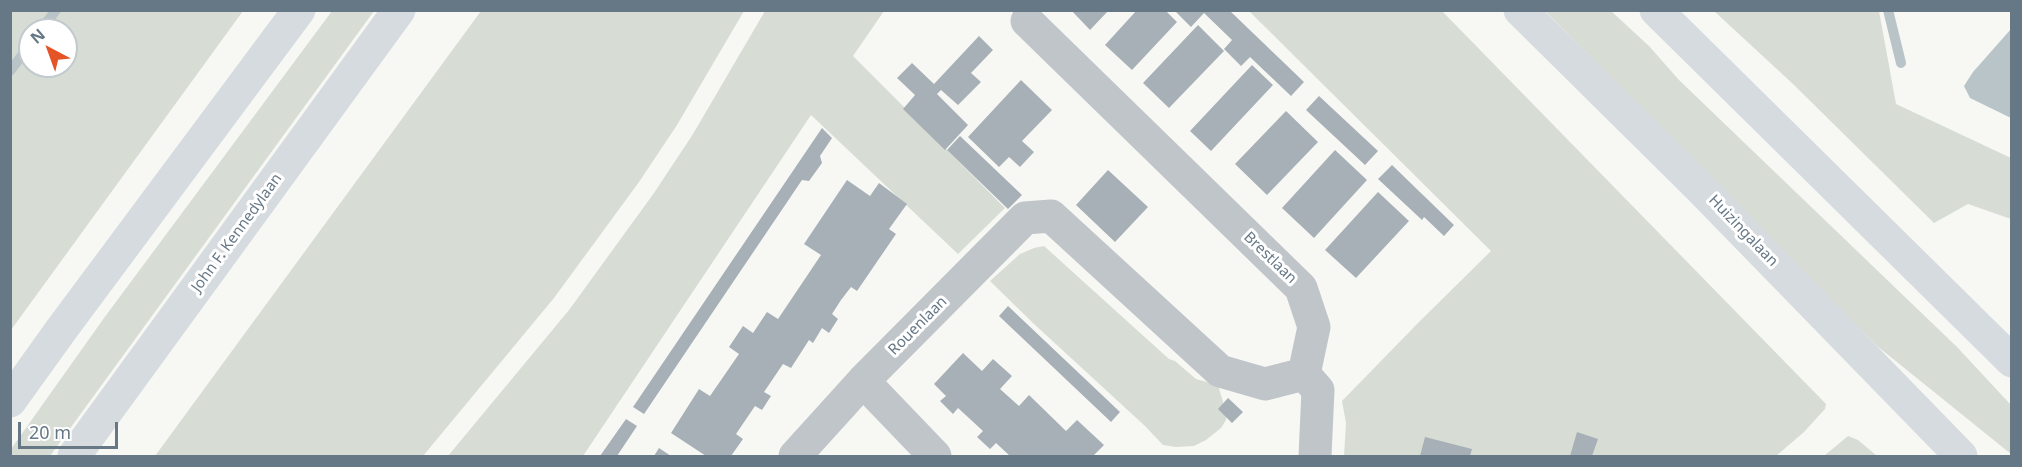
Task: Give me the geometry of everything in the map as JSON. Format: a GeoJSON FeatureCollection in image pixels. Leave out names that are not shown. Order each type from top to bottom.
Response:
{"type":"FeatureCollection","features":[{"type":"Feature","properties":{"kind":"main road"},"geometry":{"type":"LineString","coordinates":[[10,401],[299,10]]}},
{"type":"Feature","properties":{"kind":"main road","name":"John F. Kennedylaan"},"geometry":{"type":"LineString","coordinates":[[74,456],[399,10]]}},
{"type":"Feature","properties":{"kind":"main road","name":"Huizingalaan"},"geometry":{"type":"LineString","coordinates":[[1520,10],[1699,187],[1961,456]]}},
{"type":"Feature","properties":{"kind":"main road"},"geometry":{"type":"LineString","coordinates":[[1656,10],[2012,361]]}},
{"type":"Feature","properties":{"kind":"street","name":"Brestlaan"},"geometry":{"type":"LineString","coordinates":[[1027,21],[1301,288],[1314,327],[1304,374]]}},
{"type":"Feature","properties":{"kind":"street","name":"Rouenlaan"},"geometry":{"type":"LineString","coordinates":[[795,456],[863,381],[1025,218],[1051,216],[1220,371],[1265,384],[1304,374]]}},
{"type":"Feature","properties":{"kind":"street"},"geometry":{"type":"LineString","coordinates":[[1304,374],[1318,390],[1316,456]]}},
{"type":"Feature","properties":{"kind":"street"},"geometry":{"type":"LineString","coordinates":[[863,381],[935,456]]}},
{"type":"Feature","properties":{"kind":"shaded area"},"geometry":{"type":"Polygon","coordinates":[[[10,11],[243,11],[11,330],[10,11]]]}},
{"type":"Feature","properties":{"kind":"shaded area"},"geometry":{"type":"Polygon","coordinates":[[[332,11],[374,11],[50,456],[11,456],[11,449],[104,318],[332,11]]]}},
{"type":"Feature","properties":{"kind":"shaded area"},"geometry":{"type":"Polygon","coordinates":[[[481,11],[744,11],[677,125],[639,182],[554,298],[423,456],[155,456],[481,11]]]}},
{"type":"Feature","properties":{"kind":"shaded area"},"geometry":{"type":"Polygon","coordinates":[[[765,11],[884,11],[853,56],[1005,208],[958,254],[811,115],[583,456],[448,456],[569,310],[654,193],[693,134],[765,11]]]}},
{"type":"Feature","properties":{"kind":"shaded area"},"geometry":{"type":"Polygon","coordinates":[[[1249,11],[1442,11],[1826,404],[1825,409],[1804,432],[1776,456],[1344,456],[1346,423],[1342,401],[1491,251],[1249,11]]]}},
{"type":"Feature","properties":{"kind":"shaded area"},"geometry":{"type":"Polygon","coordinates":[[[1545,11],[1611,11],[1649,46],[1679,80],[1957,347],[2011,405],[2011,454],[1877,346],[1545,11]]]}},
{"type":"Feature","properties":{"kind":"shaded area"},"geometry":{"type":"Polygon","coordinates":[[[1714,11],[1879,11],[1896,104],[2011,158],[2011,219],[1968,204],[1934,223],[1793,84],[1714,11]]]}},
{"type":"Feature","properties":{"kind":"shaded area"},"geometry":{"type":"Polygon","coordinates":[[[2011,29],[2011,118],[1970,98],[1964,86],[1973,72],[2011,29]]]}},
{"type":"Feature","properties":{"kind":"shaded area"},"geometry":{"type":"Polygon","coordinates":[[[1044,246],[1169,359],[1175,361],[1196,379],[1218,385],[1226,412],[1226,420],[1221,428],[1194,446],[1163,445],[990,281],[1020,254],[1044,246]]]}},
{"type":"Feature","properties":{"kind":"shaded area"},"geometry":{"type":"Polygon","coordinates":[[[1848,436],[1858,440],[1877,456],[1824,456],[1848,436]]]}},
{"type":"Feature","properties":{"kind":"building"},"geometry":{"type":"Polygon","coordinates":[[[1071,10],[1109,10],[1090,30],[1071,10]]]}},
{"type":"Feature","properties":{"kind":"building"},"geometry":{"type":"Polygon","coordinates":[[[1137,10],[1165,10],[1177,22],[1132,70],[1105,45],[1137,10]]]}},
{"type":"Feature","properties":{"kind":"building"},"geometry":{"type":"Polygon","coordinates":[[[1178,10],[1229,10],[1304,82],[1291,96],[1250,57],[1241,66],[1224,49],[1232,40],[1204,13],[1191,27],[1176,12],[1178,10]]]}},
{"type":"Feature","properties":{"kind":"building"},"geometry":{"type":"Polygon","coordinates":[[[1198,25],[1224,51],[1169,108],[1143,83],[1198,25]]]}},
{"type":"Feature","properties":{"kind":"building"},"geometry":{"type":"Polygon","coordinates":[[[979,36],[993,50],[971,73],[981,82],[958,105],[941,90],[937,94],[968,125],[945,150],[903,109],[915,95],[897,78],[912,63],[934,84],[979,36]]]}},
{"type":"Feature","properties":{"kind":"building"},"geometry":{"type":"Polygon","coordinates":[[[1252,65],[1273,85],[1211,151],[1190,131],[1252,65]]]}},
{"type":"Feature","properties":{"kind":"building"},"geometry":{"type":"Polygon","coordinates":[[[1021,80],[1052,110],[1022,141],[1034,152],[1020,167],[1009,157],[999,167],[968,137],[1021,80]]]}},
{"type":"Feature","properties":{"kind":"building"},"geometry":{"type":"Polygon","coordinates":[[[1319,96],[1378,151],[1365,165],[1306,110],[1319,96]]]}},
{"type":"Feature","properties":{"kind":"building"},"geometry":{"type":"Polygon","coordinates":[[[1286,111],[1318,142],[1267,195],[1235,164],[1286,111]]]}},
{"type":"Feature","properties":{"kind":"building"},"geometry":{"type":"Polygon","coordinates":[[[822,128],[832,138],[820,156],[822,163],[809,181],[802,180],[644,414],[633,407],[822,128]]]}},
{"type":"Feature","properties":{"kind":"building"},"geometry":{"type":"Polygon","coordinates":[[[960,136],[1022,195],[1008,209],[947,150],[960,136]]]}},
{"type":"Feature","properties":{"kind":"building"},"geometry":{"type":"Polygon","coordinates":[[[1335,150],[1367,180],[1314,238],[1282,208],[1335,150]]]}},
{"type":"Feature","properties":{"kind":"building"},"geometry":{"type":"Polygon","coordinates":[[[1392,165],[1454,225],[1444,236],[1424,217],[1422,220],[1378,179],[1392,165]]]}},
{"type":"Feature","properties":{"kind":"building"},"geometry":{"type":"Polygon","coordinates":[[[1108,170],[1148,207],[1115,242],[1076,205],[1108,170]]]}},
{"type":"Feature","properties":{"kind":"building"},"geometry":{"type":"Polygon","coordinates":[[[847,180],[870,196],[879,183],[907,204],[889,229],[896,234],[857,291],[851,287],[841,300],[832,314],[838,319],[829,333],[822,328],[813,343],[809,340],[791,368],[783,364],[764,392],[771,396],[762,410],[755,406],[736,434],[743,439],[731,456],[706,456],[671,433],[699,389],[710,396],[739,354],[729,347],[743,326],[753,333],[767,312],[778,319],[821,255],[804,244],[847,180]]]}},
{"type":"Feature","properties":{"kind":"building"},"geometry":{"type":"Polygon","coordinates":[[[1378,192],[1409,221],[1356,278],[1325,250],[1378,192]]]}},
{"type":"Feature","properties":{"kind":"building"},"geometry":{"type":"Polygon","coordinates":[[[1008,306],[1120,412],[1111,422],[999,316],[1008,306]]]}},
{"type":"Feature","properties":{"kind":"building"},"geometry":{"type":"Polygon","coordinates":[[[963,353],[982,371],[993,359],[1012,376],[1000,389],[1019,406],[1029,395],[1066,431],[1077,420],[1104,445],[1093,456],[1010,456],[996,443],[990,449],[977,437],[983,431],[958,408],[953,414],[940,401],[946,396],[934,384],[963,353]]]}},
{"type":"Feature","properties":{"kind":"building"},"geometry":{"type":"Polygon","coordinates":[[[1228,398],[1243,412],[1232,423],[1218,409],[1228,398]]]}},
{"type":"Feature","properties":{"kind":"building"},"geometry":{"type":"Polygon","coordinates":[[[626,419],[637,426],[617,456],[600,456],[626,419]]]}},
{"type":"Feature","properties":{"kind":"building"},"geometry":{"type":"Polygon","coordinates":[[[1577,432],[1598,439],[1592,456],[1570,456],[1577,432]]]}},
{"type":"Feature","properties":{"kind":"building"},"geometry":{"type":"Polygon","coordinates":[[[1425,437],[1472,449],[1470,456],[1420,456],[1425,437]]]}},
{"type":"Feature","properties":{"kind":"building"},"geometry":{"type":"Polygon","coordinates":[[[659,448],[671,456],[654,456],[659,448]]]}},
{"type":"Feature","properties":{"kind":"waterway"},"geometry":{"type":"LineString","coordinates":[[50,18],[56,10]]}},
{"type":"Feature","properties":{"kind":"waterway"},"geometry":{"type":"LineString","coordinates":[[1888,10],[1901,63]]}},
{"type":"Feature","properties":{"kind":"waterway"},"geometry":{"type":"LineString","coordinates":[[10,71],[18,61]]}}]}
